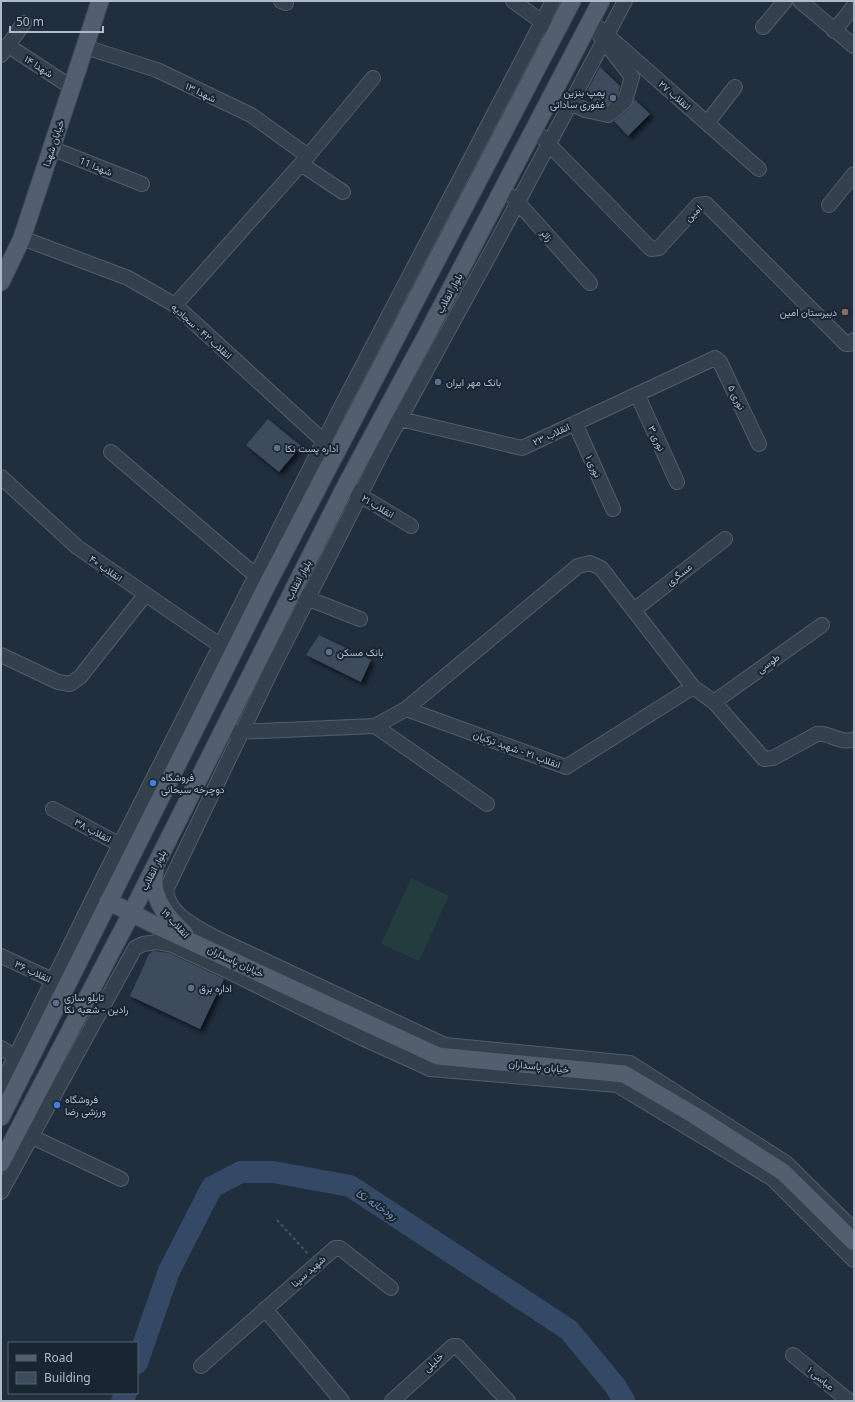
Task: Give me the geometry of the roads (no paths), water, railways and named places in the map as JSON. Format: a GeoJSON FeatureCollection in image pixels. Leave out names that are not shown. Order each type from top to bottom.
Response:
{"type":"FeatureCollection","features":[{"type":"Feature","properties":{"kind":"main road","name":"خیابان شهدا"},"geometry":{"type":"LineString","coordinates":[[1,282],[22,238],[100,1]]}},
{"type":"Feature","properties":{"kind":"main road"},"geometry":{"type":"LineString","coordinates":[[1,1117],[21,1061],[59,983],[108,901],[127,849],[261,580],[330,447],[444,248],[572,1]]}},
{"type":"Feature","properties":{"kind":"main road","name":"بلوار انقلاب"},"geometry":{"type":"LineString","coordinates":[[1,1163],[25,1133],[156,863],[292,592],[353,491],[392,417],[468,257],[601,1]]}},
{"type":"Feature","properties":{"kind":"main road"},"geometry":{"type":"LineString","coordinates":[[444,248],[451,245],[459,246],[465,250],[468,257]]}},
{"type":"Feature","properties":{"kind":"main road","name":"انقلاب ۱۹"},"geometry":{"type":"LineString","coordinates":[[156,863],[153,877],[154,886],[161,908],[165,914],[193,941]]}},
{"type":"Feature","properties":{"kind":"main road","name":"انقلاب ۱۹"},"geometry":{"type":"LineString","coordinates":[[108,901],[193,941]]}},
{"type":"Feature","properties":{"kind":"main road","name":"خیابان پاسداران"},"geometry":{"type":"LineString","coordinates":[[193,941],[438,1056],[624,1074],[694,1115],[783,1172],[854,1242]]}},
{"type":"Feature","properties":{"kind":"street"},"geometry":{"type":"LineString","coordinates":[[513,1],[556,32]]}},
{"type":"Feature","properties":{"kind":"street"},"geometry":{"type":"LineString","coordinates":[[330,447],[552,1]]}},
{"type":"Feature","properties":{"kind":"street"},"geometry":{"type":"LineString","coordinates":[[392,417],[518,202],[625,1]]}},
{"type":"Feature","properties":{"kind":"street"},"geometry":{"type":"LineString","coordinates":[[763,26],[785,1]]}},
{"type":"Feature","properties":{"kind":"street"},"geometry":{"type":"LineString","coordinates":[[800,1],[834,31],[854,46]]}},
{"type":"Feature","properties":{"kind":"street"},"geometry":{"type":"LineString","coordinates":[[834,31],[854,6]]}},
{"type":"Feature","properties":{"kind":"street","name":"انقلاب ۲۷"},"geometry":{"type":"LineString","coordinates":[[591,21],[605,38],[707,123],[759,169]]}},
{"type":"Feature","properties":{"kind":"street"},"geometry":{"type":"LineString","coordinates":[[4,50],[24,23]]}},
{"type":"Feature","properties":{"kind":"street"},"geometry":{"type":"LineString","coordinates":[[548,102],[571,103],[585,110],[608,115],[626,101],[632,77],[605,38]]}},
{"type":"Feature","properties":{"kind":"street","name":"شهدا ۱۳"},"geometry":{"type":"LineString","coordinates":[[85,47],[157,70],[250,115],[343,192]]}},
{"type":"Feature","properties":{"kind":"street","name":"شهدا ۱۴"},"geometry":{"type":"LineString","coordinates":[[4,50],[71,87]]}},
{"type":"Feature","properties":{"kind":"street"},"geometry":{"type":"LineString","coordinates":[[175,305],[305,160],[373,78]]}},
{"type":"Feature","properties":{"kind":"street"},"geometry":{"type":"LineString","coordinates":[[707,123],[735,87]]}},
{"type":"Feature","properties":{"kind":"street","name":"امین"},"geometry":{"type":"LineString","coordinates":[[534,129],[651,249],[659,248],[698,205],[706,204],[846,344],[849,344],[854,340]]}},
{"type":"Feature","properties":{"kind":"street","name":"شهدا 11"},"geometry":{"type":"LineString","coordinates":[[51,148],[142,184]]}},
{"type":"Feature","properties":{"kind":"street"},"geometry":{"type":"LineString","coordinates":[[829,205],[854,174]]}},
{"type":"Feature","properties":{"kind":"street","name":"زائر"},"geometry":{"type":"LineString","coordinates":[[504,187],[590,283]]}},
{"type":"Feature","properties":{"kind":"street","name":"انقلاب ۴۲ - سجادیه"},"geometry":{"type":"LineString","coordinates":[[22,238],[128,278],[175,305],[330,447]]}},
{"type":"Feature","properties":{"kind":"street","name":"نوری ۵"},"geometry":{"type":"LineString","coordinates":[[710,361],[715,358],[720,362],[759,444]]}},
{"type":"Feature","properties":{"kind":"street","name":"انقلاب ۲۳"},"geometry":{"type":"LineString","coordinates":[[392,417],[522,448],[710,361]]}},
{"type":"Feature","properties":{"kind":"street","name":"نوری ۳"},"geometry":{"type":"LineString","coordinates":[[637,394],[678,482]]}},
{"type":"Feature","properties":{"kind":"street","name":"نوری ۱"},"geometry":{"type":"LineString","coordinates":[[575,424],[613,509]]}},
{"type":"Feature","properties":{"kind":"street"},"geometry":{"type":"LineString","coordinates":[[59,983],[127,849],[221,646],[261,580],[111,452]]}},
{"type":"Feature","properties":{"kind":"street","name":"انقلاب ۴۰"},"geometry":{"type":"LineString","coordinates":[[1,477],[77,547],[221,646]]}},
{"type":"Feature","properties":{"kind":"street"},"geometry":{"type":"LineString","coordinates":[[353,491],[308,599],[166,890],[168,901],[172,908],[187,921],[214,937],[445,1045],[630,1062],[786,1163],[854,1230]]}},
{"type":"Feature","properties":{"kind":"street","name":"انقلاب ۲۱"},"geometry":{"type":"LineString","coordinates":[[353,491],[411,526]]}},
{"type":"Feature","properties":{"kind":"street","name":"عسگری"},"geometry":{"type":"LineString","coordinates":[[634,610],[725,539]]}},
{"type":"Feature","properties":{"kind":"street"},"geometry":{"type":"LineString","coordinates":[[221,732],[375,726],[406,709],[578,566],[590,563],[602,568],[693,687],[714,702],[764,759],[773,758],[816,734],[821,733],[845,741],[854,739]]}},
{"type":"Feature","properties":{"kind":"street"},"geometry":{"type":"LineString","coordinates":[[292,592],[360,619]]}},
{"type":"Feature","properties":{"kind":"street"},"geometry":{"type":"LineString","coordinates":[[1,655],[58,682],[70,684],[80,677],[145,595]]}},
{"type":"Feature","properties":{"kind":"street","name":"طوسی"},"geometry":{"type":"LineString","coordinates":[[714,702],[822,625]]}},
{"type":"Feature","properties":{"kind":"street","name":"انقلاب ۲۱ - شهید ترکیان"},"geometry":{"type":"LineString","coordinates":[[406,709],[566,767],[693,687]]}},
{"type":"Feature","properties":{"kind":"street"},"geometry":{"type":"LineString","coordinates":[[375,726],[487,804]]}},
{"type":"Feature","properties":{"kind":"street","name":"انقلاب ۳۸"},"geometry":{"type":"LineString","coordinates":[[52,809],[127,849]]}},
{"type":"Feature","properties":{"kind":"street"},"geometry":{"type":"LineString","coordinates":[[1,1192],[25,1133],[135,948],[143,944],[157,942],[172,945],[362,1038],[430,1069],[617,1085],[773,1179],[854,1260]]}},
{"type":"Feature","properties":{"kind":"street","name":"انقلاب ۳۶"},"geometry":{"type":"LineString","coordinates":[[1,956],[59,983]]}},
{"type":"Feature","properties":{"kind":"street"},"geometry":{"type":"LineString","coordinates":[[1,1048],[21,1061],[1,1086]]}},
{"type":"Feature","properties":{"kind":"street"},"geometry":{"type":"LineString","coordinates":[[25,1133],[121,1179]]}},
{"type":"Feature","properties":{"kind":"street","name":"شهید سینا"},"geometry":{"type":"LineString","coordinates":[[201,1366],[329,1251],[340,1248],[391,1288]]}},
{"type":"Feature","properties":{"kind":"street"},"geometry":{"type":"LineString","coordinates":[[265,1309],[341,1401]]}},
{"type":"Feature","properties":{"kind":"street","name":"خلیلی"},"geometry":{"type":"LineString","coordinates":[[392,1401],[453,1346],[457,1346],[508,1401]]}},
{"type":"Feature","properties":{"kind":"street","name":"عباسی ۱"},"geometry":{"type":"LineString","coordinates":[[792,1355],[849,1401]]}},
{"type":"Feature","properties":{"kind":"waterway","name":"رودخانه نکا"},"geometry":{"type":"LineString","coordinates":[[138,1360],[169,1271],[212,1187],[241,1172],[273,1172],[350,1186],[569,1330],[616,1387],[624,1401]]}},
{"type":"Feature","properties":{"kind":"waterway","name":"رودخانه نکا"},"geometry":{"type":"LineString","coordinates":[[122,1401],[126,1394]]}},
{"type":"Feature","properties":{"kind":"place","name":"پمپ بنزین غفوری ساداتی"},"geometry":{"type":"Point","coordinates":[613,98]}},
{"type":"Feature","properties":{"kind":"place","name":"دبیرستان امین"},"geometry":{"type":"Point","coordinates":[845,312]}},
{"type":"Feature","properties":{"kind":"place","name":"بانک مهر ایران"},"geometry":{"type":"Point","coordinates":[438,382]}},
{"type":"Feature","properties":{"kind":"place","name":"اداره پست نکا"},"geometry":{"type":"Point","coordinates":[277,448]}},
{"type":"Feature","properties":{"kind":"place","name":"بانک مسکن"},"geometry":{"type":"Point","coordinates":[329,652]}},
{"type":"Feature","properties":{"kind":"place","name":"فروشگاه دوچرخه سبحانی"},"geometry":{"type":"Point","coordinates":[153,783]}},
{"type":"Feature","properties":{"kind":"place","name":"اداره برق"},"geometry":{"type":"Point","coordinates":[191,988]}},
{"type":"Feature","properties":{"kind":"place","name":"تابلو سازی رادین - شعبه نکا"},"geometry":{"type":"Point","coordinates":[56,1003]}},
{"type":"Feature","properties":{"kind":"place","name":"فروشگاه ورزشی رضا"},"geometry":{"type":"Point","coordinates":[57,1105]}}]}
